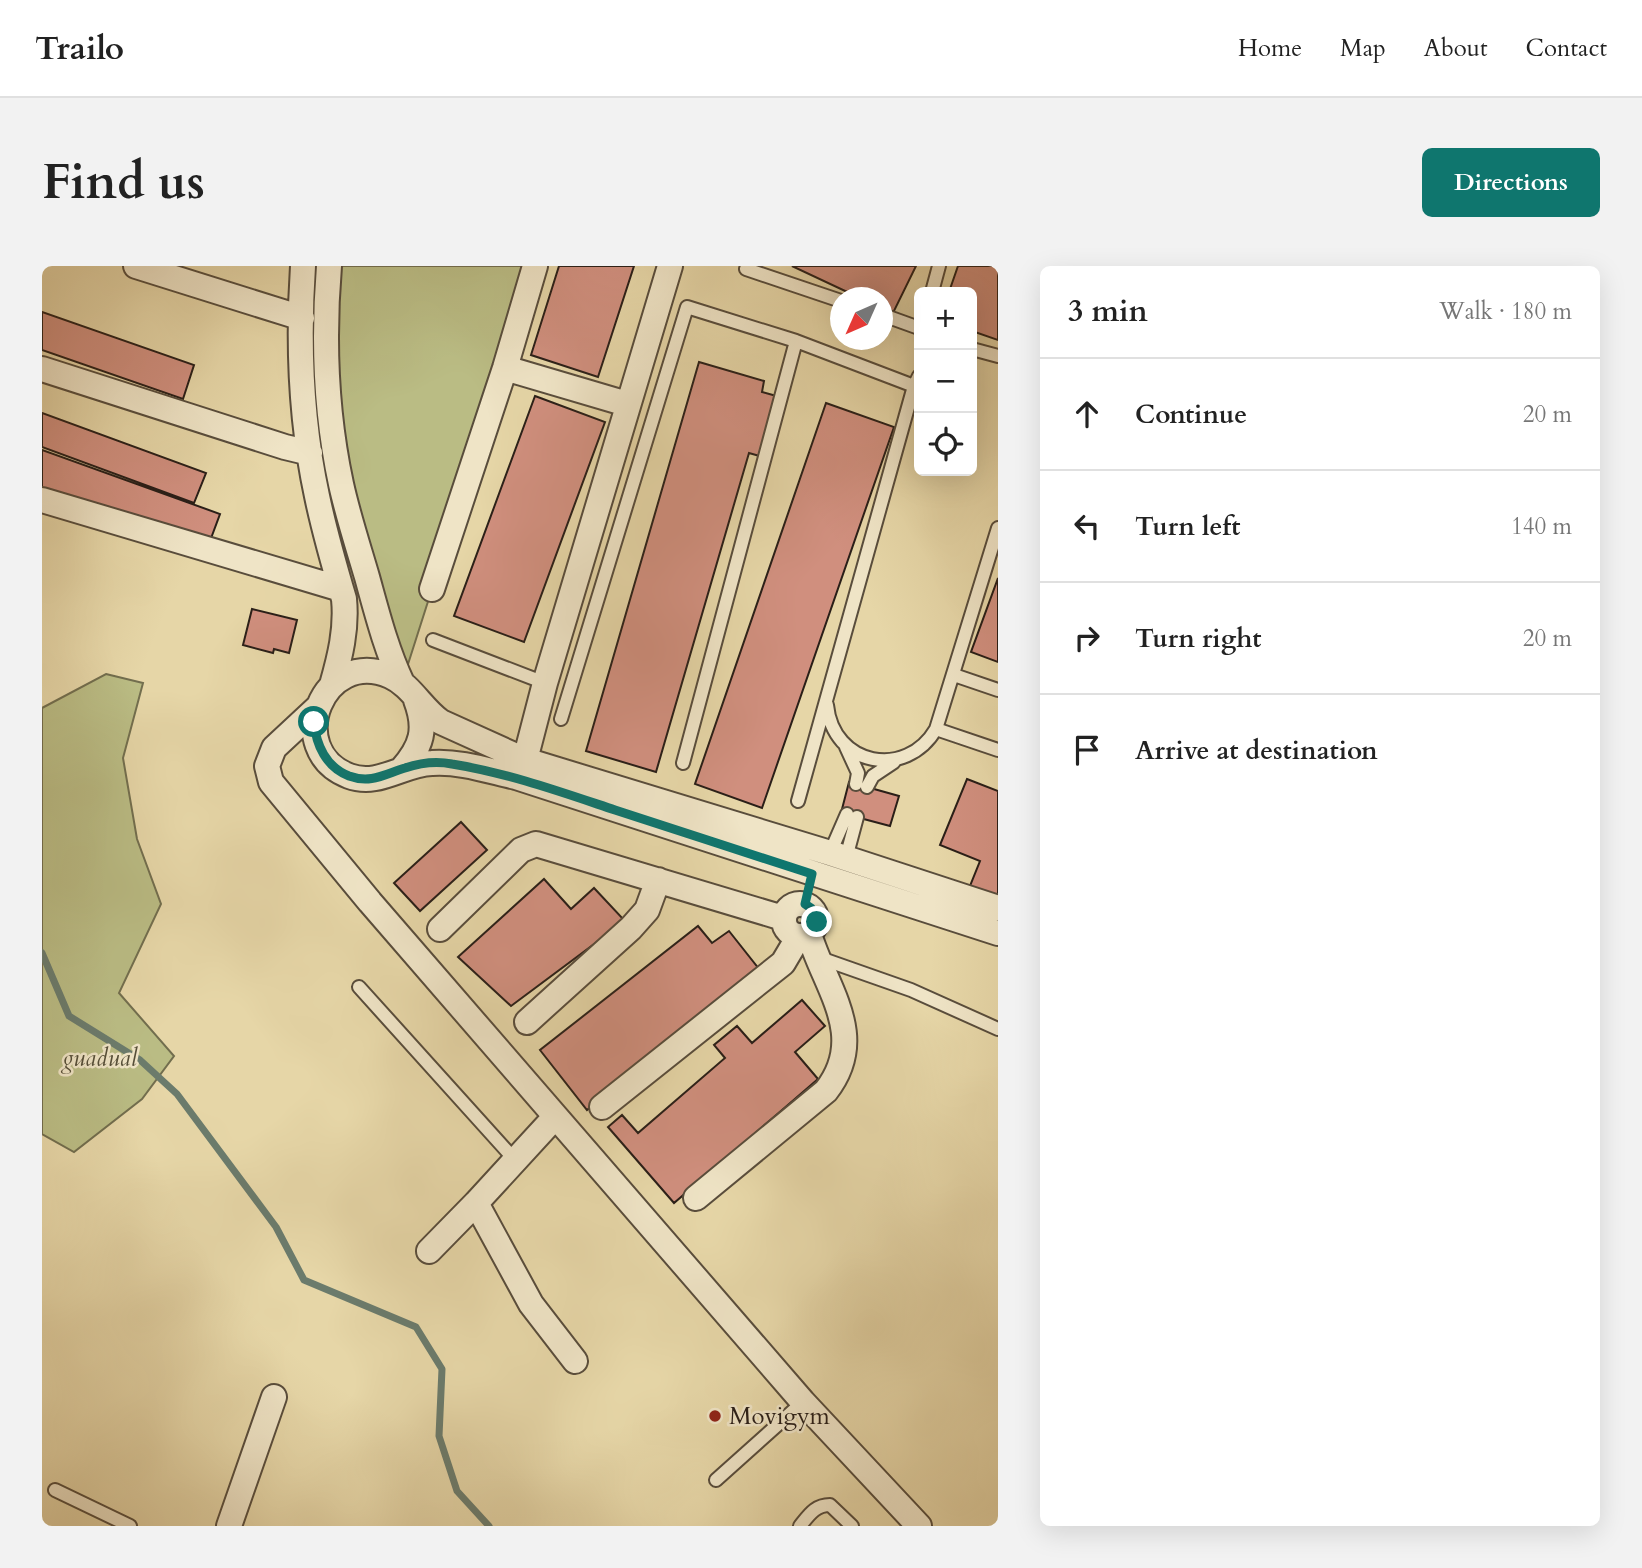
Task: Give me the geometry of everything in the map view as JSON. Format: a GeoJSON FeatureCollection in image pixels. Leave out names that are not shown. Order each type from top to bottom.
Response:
{"type":"FeatureCollection","features":[{"type":"Feature","properties":{"kind":"street"},"geometry":{"type":"LineString","coordinates":[[135,266],[302,318]]}},
{"type":"Feature","properties":{"kind":"street"},"geometry":{"type":"LineString","coordinates":[[330,266],[325,317],[334,443],[339,471],[352,527],[389,655],[422,716],[421,736],[415,754],[402,769]]}},
{"type":"Feature","properties":{"kind":"street"},"geometry":{"type":"LineString","coordinates":[[432,589],[536,266]]}},
{"type":"Feature","properties":{"kind":"street"},"geometry":{"type":"LineString","coordinates":[[525,760],[545,683],[670,266]]}},
{"type":"Feature","properties":{"kind":"street"},"geometry":{"type":"LineString","coordinates":[[302,267],[303,386],[310,453],[317,497],[346,614],[344,637],[332,685]]}},
{"type":"Feature","properties":{"kind":"street"},"geometry":{"type":"LineString","coordinates":[[505,368],[627,404]]}},
{"type":"Feature","properties":{"kind":"street"},"geometry":{"type":"LineString","coordinates":[[42,369],[310,453]]}},
{"type":"Feature","properties":{"kind":"street"},"geometry":{"type":"LineString","coordinates":[[42,500],[341,589]]}},
{"type":"Feature","properties":{"kind":"street"},"geometry":{"type":"LineString","coordinates":[[919,1526],[803,1402],[370,902],[271,782],[267,765],[274,748],[317,708],[332,685],[359,672],[382,674],[409,691],[431,715],[453,729],[525,760],[838,855],[998,908]]}},
{"type":"Feature","properties":{"kind":"street"},"geometry":{"type":"LineString","coordinates":[[317,708],[315,736],[320,749],[337,770],[350,776],[377,779],[431,762],[450,763],[516,777],[998,933]]}},
{"type":"Feature","properties":{"kind":"street"},"geometry":{"type":"LineString","coordinates":[[440,929],[521,850],[536,844],[658,880],[802,936]]}},
{"type":"Feature","properties":{"kind":"street"},"geometry":{"type":"LineString","coordinates":[[696,1198],[826,1091],[838,1076],[844,1059],[842,1012],[802,936],[790,906],[805,904],[812,874]]}},
{"type":"Feature","properties":{"kind":"street"},"geometry":{"type":"LineString","coordinates":[[527,1022],[631,928],[647,910],[658,880]]}},
{"type":"Feature","properties":{"kind":"street"},"geometry":{"type":"LineString","coordinates":[[602,1107],[783,963],[802,936]]}},
{"type":"Feature","properties":{"kind":"street"},"geometry":{"type":"LineString","coordinates":[[429,1251],[555,1117]]}},
{"type":"Feature","properties":{"kind":"street"},"geometry":{"type":"LineString","coordinates":[[476,1203],[531,1304],[575,1361]]}},
{"type":"Feature","properties":{"kind":"street"},"geometry":{"type":"LineString","coordinates":[[229,1526],[274,1397]]}},
{"type":"Feature","properties":{"kind":"lane"},"geometry":{"type":"LineString","coordinates":[[933,287],[939,266]]}},
{"type":"Feature","properties":{"kind":"lane"},"geometry":{"type":"LineString","coordinates":[[746,270],[830,297]]}},
{"type":"Feature","properties":{"kind":"lane"},"geometry":{"type":"LineString","coordinates":[[561,719],[687,307],[914,380]]}},
{"type":"Feature","properties":{"kind":"lane"},"geometry":{"type":"LineString","coordinates":[[893,319],[914,326]]}},
{"type":"Feature","properties":{"kind":"lane"},"geometry":{"type":"LineString","coordinates":[[683,763],[796,341]]}},
{"type":"Feature","properties":{"kind":"lane"},"geometry":{"type":"LineString","coordinates":[[976,350],[998,356]]}},
{"type":"Feature","properties":{"kind":"lane"},"geometry":{"type":"LineString","coordinates":[[799,800],[914,392]]}},
{"type":"Feature","properties":{"kind":"lane"},"geometry":{"type":"LineString","coordinates":[[827,702],[832,724],[845,744],[862,785],[922,747],[936,729],[998,528]]}},
{"type":"Feature","properties":{"kind":"lane"},"geometry":{"type":"LineString","coordinates":[[433,640],[545,683]]}},
{"type":"Feature","properties":{"kind":"lane"},"geometry":{"type":"LineString","coordinates":[[954,676],[998,690]]}},
{"type":"Feature","properties":{"kind":"lane"},"geometry":{"type":"LineString","coordinates":[[936,729],[998,750]]}},
{"type":"Feature","properties":{"kind":"lane"},"geometry":{"type":"LineString","coordinates":[[845,744],[871,759],[887,761],[902,758]]}},
{"type":"Feature","properties":{"kind":"lane"},"geometry":{"type":"LineString","coordinates":[[838,855],[852,816]]}},
{"type":"Feature","properties":{"kind":"lane"},"geometry":{"type":"LineString","coordinates":[[802,936],[998,1029]]}},
{"type":"Feature","properties":{"kind":"lane"},"geometry":{"type":"LineString","coordinates":[[359,987],[515,1160]]}},
{"type":"Feature","properties":{"kind":"lane"},"geometry":{"type":"LineString","coordinates":[[716,1480],[803,1402]]}},
{"type":"Feature","properties":{"kind":"lane"},"geometry":{"type":"LineString","coordinates":[[55,1490],[130,1526]]}},
{"type":"Feature","properties":{"kind":"lane"},"geometry":{"type":"LineString","coordinates":[[800,1526],[811,1512],[821,1505],[830,1505],[852,1526]]}},
{"type":"Feature","properties":{"kind":"green space"},"geometry":{"type":"Polygon","coordinates":[[[329,266],[535,266],[402,683],[352,527],[329,266]]]}},
{"type":"Feature","properties":{"kind":"green space","name":"guadual"},"geometry":{"type":"Polygon","coordinates":[[[106,674],[143,683],[123,758],[137,839],[161,904],[119,993],[174,1056],[142,1099],[74,1152],[42,1134],[42,708],[106,674]]]}},
{"type":"Feature","properties":{"kind":"building"},"geometry":{"type":"Polygon","coordinates":[[[559,266],[634,266],[598,377],[531,355],[559,266]]]}},
{"type":"Feature","properties":{"kind":"building"},"geometry":{"type":"Polygon","coordinates":[[[792,266],[916,266],[893,313],[893,287],[837,287],[792,266]]]}},
{"type":"Feature","properties":{"kind":"building"},"geometry":{"type":"Polygon","coordinates":[[[958,266],[998,266],[998,340],[977,333],[977,287],[951,287],[958,266]]]}},
{"type":"Feature","properties":{"kind":"building"},"geometry":{"type":"Polygon","coordinates":[[[42,312],[194,365],[183,399],[42,350],[42,312]]]}},
{"type":"Feature","properties":{"kind":"building"},"geometry":{"type":"Polygon","coordinates":[[[699,362],[764,381],[762,392],[780,397],[763,457],[749,453],[656,772],[586,751],[699,362]]]}},
{"type":"Feature","properties":{"kind":"building"},"geometry":{"type":"Polygon","coordinates":[[[535,396],[605,422],[524,642],[454,616],[535,396]]]}},
{"type":"Feature","properties":{"kind":"building"},"geometry":{"type":"Polygon","coordinates":[[[826,403],[894,427],[762,808],[695,784],[826,403]]]}},
{"type":"Feature","properties":{"kind":"building"},"geometry":{"type":"Polygon","coordinates":[[[42,413],[206,473],[194,503],[42,447],[42,413]]]}},
{"type":"Feature","properties":{"kind":"building"},"geometry":{"type":"Polygon","coordinates":[[[42,450],[220,514],[207,549],[42,490],[42,450]]]}},
{"type":"Feature","properties":{"kind":"building"},"geometry":{"type":"Polygon","coordinates":[[[998,578],[998,662],[971,652],[998,578]]]}},
{"type":"Feature","properties":{"kind":"building"},"geometry":{"type":"Polygon","coordinates":[[[252,609],[297,620],[289,653],[274,649],[273,653],[243,645],[252,609]]]}},
{"type":"Feature","properties":{"kind":"building"},"geometry":{"type":"Polygon","coordinates":[[[967,779],[998,791],[998,897],[970,886],[980,861],[940,845],[967,779]]]}},
{"type":"Feature","properties":{"kind":"building"},"geometry":{"type":"Polygon","coordinates":[[[849,782],[899,796],[890,826],[841,813],[849,782]]]}},
{"type":"Feature","properties":{"kind":"building"},"geometry":{"type":"Polygon","coordinates":[[[461,822],[487,850],[420,911],[394,883],[461,822]]]}},
{"type":"Feature","properties":{"kind":"building"},"geometry":{"type":"Polygon","coordinates":[[[544,879],[571,909],[594,888],[625,921],[511,1006],[458,957],[544,879]]]}},
{"type":"Feature","properties":{"kind":"building"},"geometry":{"type":"Polygon","coordinates":[[[698,926],[712,943],[729,931],[759,969],[742,988],[587,1110],[540,1050],[698,926]]]}},
{"type":"Feature","properties":{"kind":"building"},"geometry":{"type":"Polygon","coordinates":[[[802,1000],[825,1026],[795,1052],[818,1079],[674,1203],[608,1127],[622,1115],[638,1133],[725,1058],[714,1045],[737,1026],[752,1043],[802,1000]]]}},
{"type":"Feature","properties":{"kind":"waterway"},"geometry":{"type":"LineString","coordinates":[[42,953],[69,1016],[140,1060],[177,1094],[276,1227],[304,1280],[416,1327],[442,1369],[439,1436],[457,1491],[489,1526]]}},
{"type":"Feature","properties":{"kind":"place","name":"Movigym"},"geometry":{"type":"Point","coordinates":[715,1416]}},
{"type":"Feature","properties":{"kind":"route"},"geometry":{"type":"LineString","coordinates":[[314,722],[315,736],[327,760],[337,770],[350,776],[377,779],[416,765],[431,762],[450,763],[516,777],[812,874],[805,904],[816,914],[817,922]]}}]}
